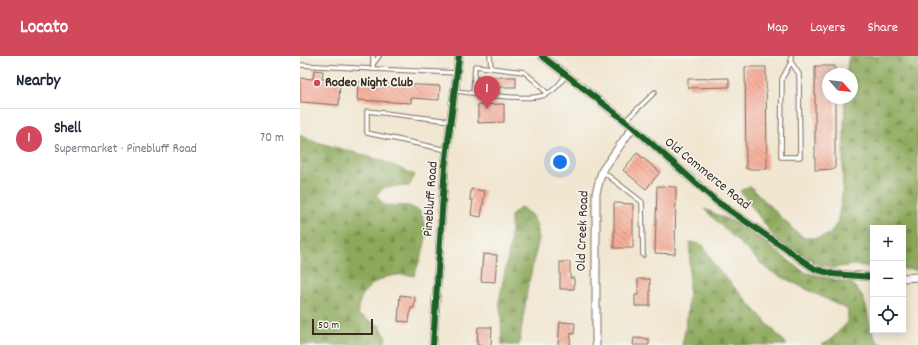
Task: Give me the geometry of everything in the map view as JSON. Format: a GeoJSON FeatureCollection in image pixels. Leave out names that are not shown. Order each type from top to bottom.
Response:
{"type":"FeatureCollection","features":[{"type":"Feature","properties":{"kind":"street","name":"Pinebluff Road"},"geometry":{"type":"LineString","coordinates":[[433,345],[447,150],[459,56]]}},
{"type":"Feature","properties":{"kind":"street","name":"Old Commerce Road"},"geometry":{"type":"LineString","coordinates":[[542,56],[625,121],[716,202],[815,269],[833,274],[870,277]]}},
{"type":"Feature","properties":{"kind":"street","name":"Old Creek Road"},"geometry":{"type":"LineString","coordinates":[[596,345],[594,207],[602,171],[633,128]]}},
{"type":"Feature","properties":{"kind":"street"},"geometry":{"type":"LineString","coordinates":[[906,278],[918,277]]}},
{"type":"Feature","properties":{"kind":"lane"},"geometry":{"type":"LineString","coordinates":[[373,56],[373,69]]}},
{"type":"Feature","properties":{"kind":"lane"},"geometry":{"type":"LineString","coordinates":[[373,64],[379,56]]}},
{"type":"Feature","properties":{"kind":"lane"},"geometry":{"type":"LineString","coordinates":[[490,56],[491,67]]}},
{"type":"Feature","properties":{"kind":"lane"},"geometry":{"type":"LineString","coordinates":[[791,56],[791,62],[782,79],[781,158],[800,157],[799,74],[791,62]]}},
{"type":"Feature","properties":{"kind":"lane"},"geometry":{"type":"LineString","coordinates":[[300,65],[457,73]]}},
{"type":"Feature","properties":{"kind":"lane"},"geometry":{"type":"LineString","coordinates":[[473,93],[475,66],[524,72],[547,93]]}},
{"type":"Feature","properties":{"kind":"lane"},"geometry":{"type":"LineString","coordinates":[[455,91],[523,97],[542,96],[557,88],[566,75]]}},
{"type":"Feature","properties":{"kind":"lane"},"geometry":{"type":"LineString","coordinates":[[625,121],[655,92]]}},
{"type":"Feature","properties":{"kind":"lane"},"geometry":{"type":"LineString","coordinates":[[447,150],[367,133],[367,111],[451,121]]}},
{"type":"Feature","properties":{"kind":"lane"},"geometry":{"type":"LineString","coordinates":[[602,171],[642,202],[643,255]]}},
{"type":"Feature","properties":{"kind":"green space"},"geometry":{"type":"Polygon","coordinates":[[[849,56],[918,56],[918,270],[906,269],[906,225],[870,225],[870,267],[853,265],[832,268],[798,257],[778,242],[740,191],[750,186],[795,231],[805,238],[818,238],[830,234],[837,223],[842,197],[845,104],[858,104],[858,68],[847,68],[849,56]]]}},
{"type":"Feature","properties":{"kind":"green space"},"geometry":{"type":"Polygon","coordinates":[[[300,134],[317,142],[381,160],[415,175],[409,186],[385,187],[376,195],[384,205],[409,206],[420,211],[426,228],[425,244],[414,276],[394,275],[376,282],[368,288],[359,304],[358,315],[380,326],[386,337],[384,345],[300,345],[300,134]]]}},
{"type":"Feature","properties":{"kind":"green space"},"geometry":{"type":"Polygon","coordinates":[[[521,207],[531,215],[537,225],[539,238],[528,286],[519,345],[502,345],[499,301],[511,241],[511,216],[521,207]]]}},
{"type":"Feature","properties":{"kind":"green space"},"geometry":{"type":"Polygon","coordinates":[[[704,209],[741,225],[804,272],[853,284],[861,294],[866,306],[870,333],[873,333],[877,341],[884,345],[821,345],[828,342],[847,323],[848,310],[768,270],[704,209]]]}},
{"type":"Feature","properties":{"kind":"green space"},"geometry":{"type":"Polygon","coordinates":[[[690,242],[703,245],[715,266],[787,345],[682,345],[688,307],[690,242]]]}},
{"type":"Feature","properties":{"kind":"building"},"geometry":{"type":"Polygon","coordinates":[[[815,66],[835,66],[835,68],[822,68],[822,104],[835,104],[835,169],[815,170],[815,66]]]}},
{"type":"Feature","properties":{"kind":"building"},"geometry":{"type":"Polygon","coordinates":[[[745,67],[766,67],[767,169],[746,169],[745,67]]]}},
{"type":"Feature","properties":{"kind":"building"},"geometry":{"type":"Polygon","coordinates":[[[314,70],[323,71],[322,79],[340,80],[339,105],[300,102],[300,78],[313,79],[314,70]]]}},
{"type":"Feature","properties":{"kind":"building"},"geometry":{"type":"Polygon","coordinates":[[[477,77],[516,77],[516,87],[477,87],[477,77]]]}},
{"type":"Feature","properties":{"kind":"building"},"geometry":{"type":"Polygon","coordinates":[[[729,78],[729,87],[688,88],[688,79],[729,78]]]}},
{"type":"Feature","properties":{"kind":"building"},"geometry":{"type":"Polygon","coordinates":[[[358,82],[440,86],[439,100],[411,98],[411,103],[357,100],[358,82]]]}},
{"type":"Feature","properties":{"kind":"building"},"geometry":{"type":"Polygon","coordinates":[[[504,104],[504,122],[478,123],[478,105],[504,104]]]}},
{"type":"Feature","properties":{"kind":"building"},"geometry":{"type":"Polygon","coordinates":[[[637,153],[660,172],[646,189],[623,170],[637,153]]]}},
{"type":"Feature","properties":{"kind":"building"},"geometry":{"type":"Polygon","coordinates":[[[657,186],[676,187],[675,254],[655,253],[657,186]]]}},
{"type":"Feature","properties":{"kind":"building"},"geometry":{"type":"Polygon","coordinates":[[[471,189],[485,191],[481,217],[471,215],[473,200],[470,200],[471,189]]]}},
{"type":"Feature","properties":{"kind":"building"},"geometry":{"type":"Polygon","coordinates":[[[614,203],[633,204],[633,248],[614,248],[614,203]]]}},
{"type":"Feature","properties":{"kind":"building"},"geometry":{"type":"Polygon","coordinates":[[[483,254],[497,255],[495,282],[481,281],[483,254]]]}},
{"type":"Feature","properties":{"kind":"building"},"geometry":{"type":"Polygon","coordinates":[[[560,262],[570,262],[570,278],[574,278],[574,289],[560,289],[560,262]]]}},
{"type":"Feature","properties":{"kind":"building"},"geometry":{"type":"Polygon","coordinates":[[[638,279],[650,279],[650,306],[635,306],[635,295],[638,295],[638,279]]]}},
{"type":"Feature","properties":{"kind":"building"},"geometry":{"type":"Polygon","coordinates":[[[400,295],[415,297],[414,308],[411,308],[409,322],[398,321],[400,295]]]}},
{"type":"Feature","properties":{"kind":"building"},"geometry":{"type":"Polygon","coordinates":[[[560,322],[575,323],[574,334],[571,333],[570,345],[558,345],[560,322]]]}},
{"type":"Feature","properties":{"kind":"building"},"geometry":{"type":"Polygon","coordinates":[[[478,327],[492,327],[491,345],[477,345],[478,327]]]}},
{"type":"Feature","properties":{"kind":"building"},"geometry":{"type":"Polygon","coordinates":[[[634,338],[649,339],[649,345],[633,345],[634,338]]]}},
{"type":"Feature","properties":{"kind":"cycle path"},"geometry":{"type":"LineString","coordinates":[[433,345],[445,166],[459,56]]}},
{"type":"Feature","properties":{"kind":"cycle path"},"geometry":{"type":"LineString","coordinates":[[542,56],[633,127],[716,201],[815,269],[833,274],[870,277]]}},
{"type":"Feature","properties":{"kind":"place","name":"Rodeo Night Club"},"geometry":{"type":"Point","coordinates":[317,83]}},
{"type":"Feature","properties":{"kind":"place","name":"Shell"},"geometry":{"type":"Point","coordinates":[487,109]}}]}
